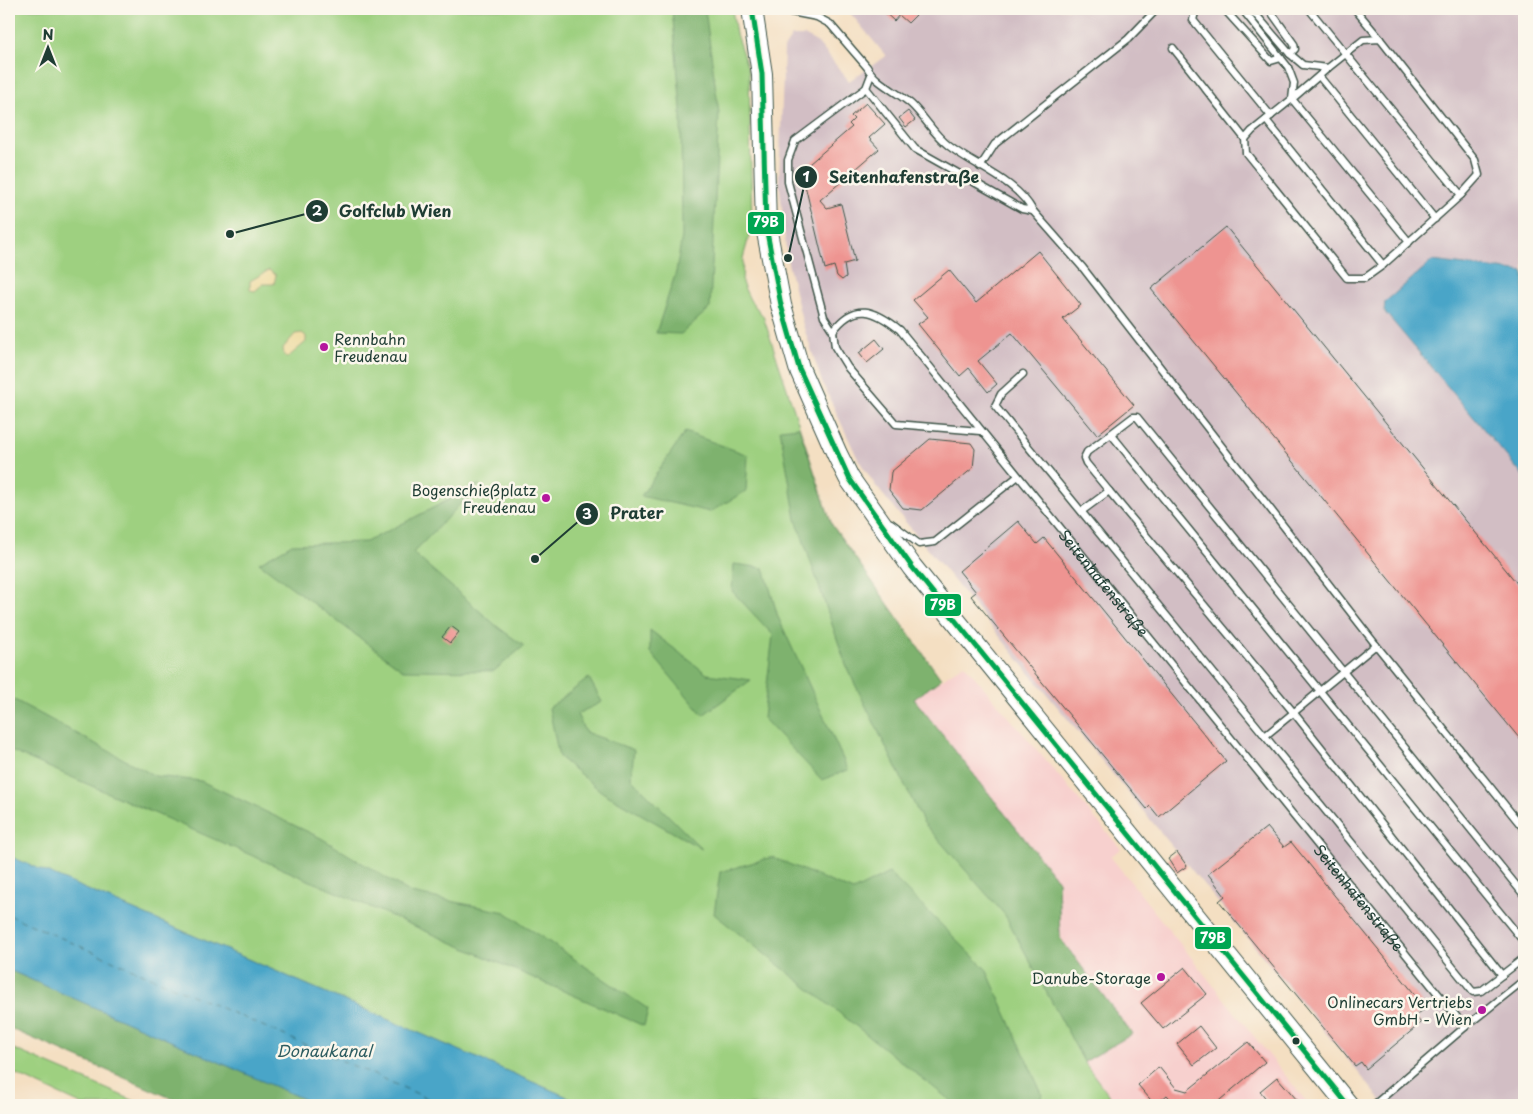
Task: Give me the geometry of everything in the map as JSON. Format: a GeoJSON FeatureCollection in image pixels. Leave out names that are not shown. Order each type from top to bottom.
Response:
{"type":"FeatureCollection","features":[{"type":"Feature","properties":{"kind":"main road"},"geometry":{"type":"LineString","coordinates":[[752,9],[762,74],[766,227],[781,305],[799,368],[849,478],[912,567],[1348,1105]]}},
{"type":"Feature","properties":{"kind":"lane"},"geometry":{"type":"LineString","coordinates":[[776,9],[817,16],[830,24],[868,67],[871,75],[911,104],[930,129],[949,146],[1012,187],[1027,200],[1033,211],[1083,268],[1376,644],[1524,829]]}},
{"type":"Feature","properties":{"kind":"lane"},"geometry":{"type":"LineString","coordinates":[[980,167],[994,144],[1128,39],[1157,9]]}},
{"type":"Feature","properties":{"kind":"lane"},"geometry":{"type":"LineString","coordinates":[[1196,9],[1194,20],[1383,265]]}},
{"type":"Feature","properties":{"kind":"lane"},"geometry":{"type":"LineString","coordinates":[[1224,9],[1271,61],[1281,58]]}},
{"type":"Feature","properties":{"kind":"lane"},"geometry":{"type":"LineString","coordinates":[[1242,9],[1288,67],[1294,83],[1292,98],[1409,242]]}},
{"type":"Feature","properties":{"kind":"lane"},"geometry":{"type":"LineString","coordinates":[[1251,9],[1290,54],[1303,66],[1328,68]]}},
{"type":"Feature","properties":{"kind":"lane"},"geometry":{"type":"LineString","coordinates":[[1269,9],[1294,44],[1295,49],[1290,54]]}},
{"type":"Feature","properties":{"kind":"lane"},"geometry":{"type":"LineString","coordinates":[[1309,9],[1461,195]]}},
{"type":"Feature","properties":{"kind":"lane"},"geometry":{"type":"LineString","coordinates":[[1172,48],[1245,139],[1246,153],[1346,278],[1365,278],[1409,242],[1461,195],[1479,175],[1475,160],[1355,9]]}},
{"type":"Feature","properties":{"kind":"lane"},"geometry":{"type":"LineString","coordinates":[[1245,139],[1364,40],[1380,39]]}},
{"type":"Feature","properties":{"kind":"lane"},"geometry":{"type":"LineString","coordinates":[[871,75],[866,88],[795,142],[788,160],[788,182],[824,317],[833,331],[835,347],[848,368],[896,424],[980,431]]}},
{"type":"Feature","properties":{"kind":"lane"},"geometry":{"type":"LineString","coordinates":[[1319,76],[1434,219]]}},
{"type":"Feature","properties":{"kind":"lane"},"geometry":{"type":"LineString","coordinates":[[866,88],[915,149],[1022,209],[1033,211]]}},
{"type":"Feature","properties":{"kind":"lane","name":"Seitenhafenstraße"},"geometry":{"type":"LineString","coordinates":[[833,331],[842,318],[855,312],[868,311],[885,318],[900,330],[1017,477],[1465,1027]]}},
{"type":"Feature","properties":{"kind":"lane"},"geometry":{"type":"LineString","coordinates":[[1023,374],[1001,394],[995,406],[1473,992],[1481,991],[1524,958]]}},
{"type":"Feature","properties":{"kind":"lane"},"geometry":{"type":"LineString","coordinates":[[1502,975],[1294,712],[1109,491],[1084,458],[1088,452],[1133,417],[1137,417],[1245,553],[1345,672],[1524,895]]}},
{"type":"Feature","properties":{"kind":"lane"},"geometry":{"type":"LineString","coordinates":[[1111,434],[1524,942]]}},
{"type":"Feature","properties":{"kind":"lane"},"geometry":{"type":"LineString","coordinates":[[837,454],[859,478]]}},
{"type":"Feature","properties":{"kind":"lane"},"geometry":{"type":"LineString","coordinates":[[887,518],[892,525],[919,544],[935,542],[1017,477]]}},
{"type":"Feature","properties":{"kind":"lane"},"geometry":{"type":"LineString","coordinates":[[1082,511],[1109,491]]}},
{"type":"Feature","properties":{"kind":"lane"},"geometry":{"type":"LineString","coordinates":[[1264,736],[1321,692],[1376,644]]}},
{"type":"Feature","properties":{"kind":"lane"},"geometry":{"type":"LineString","coordinates":[[1374,1105],[1465,1027],[1524,980]]}},
{"type":"Feature","properties":{"kind":"shaded area"},"geometry":{"type":"Polygon","coordinates":[[[842,9],[1524,9],[1524,272],[1432,261],[1384,311],[1524,477],[1524,1105],[1385,1105],[875,485],[858,459],[822,382],[803,325],[787,259],[779,179],[784,48],[792,36],[806,36],[818,43],[849,81],[886,56],[851,14],[842,9]]]}},
{"type":"Feature","properties":{"kind":"shaded area"},"geometry":{"type":"Polygon","coordinates":[[[964,664],[1121,849],[1110,856],[1309,1105],[1116,1105],[1084,1062],[1131,1034],[1060,938],[1058,881],[914,699],[964,664]]]}},
{"type":"Feature","properties":{"kind":"green space"},"geometry":{"type":"Polygon","coordinates":[[[9,9],[732,9],[736,34],[749,72],[752,226],[743,258],[742,283],[750,300],[763,316],[832,525],[941,679],[914,699],[1058,881],[1060,938],[1132,1034],[1084,1062],[1116,1105],[586,1105],[9,856],[9,9]]]}},
{"type":"Feature","properties":{"kind":"green space"},"geometry":{"type":"Polygon","coordinates":[[[672,9],[705,9],[719,113],[710,308],[681,334],[656,333],[676,272],[682,236],[681,109],[672,9]]]}},
{"type":"Feature","properties":{"kind":"green space"},"geometry":{"type":"Polygon","coordinates":[[[799,427],[832,525],[941,679],[914,699],[1058,881],[1060,938],[1132,1034],[1084,1062],[1005,915],[923,822],[847,668],[796,519],[780,429],[799,427]]]}},
{"type":"Feature","properties":{"kind":"green space"},"geometry":{"type":"Polygon","coordinates":[[[685,432],[748,455],[746,491],[710,512],[641,496],[685,432]]]}},
{"type":"Feature","properties":{"kind":"green space"},"geometry":{"type":"Polygon","coordinates":[[[480,484],[413,553],[499,628],[524,646],[494,671],[403,670],[259,563],[292,544],[366,542],[480,484]]]}},
{"type":"Feature","properties":{"kind":"green space"},"geometry":{"type":"Polygon","coordinates":[[[734,564],[764,568],[778,617],[848,770],[822,780],[763,718],[773,635],[732,591],[734,564]]]}},
{"type":"Feature","properties":{"kind":"green space"},"geometry":{"type":"Polygon","coordinates":[[[650,630],[707,674],[751,680],[703,715],[650,652],[650,630]]]}},
{"type":"Feature","properties":{"kind":"green space"},"geometry":{"type":"Polygon","coordinates":[[[589,678],[602,702],[577,714],[585,732],[634,750],[631,778],[702,849],[602,792],[559,757],[549,708],[589,678]]]}},
{"type":"Feature","properties":{"kind":"green space"},"geometry":{"type":"Polygon","coordinates":[[[9,697],[155,776],[201,781],[321,838],[411,893],[505,912],[648,1009],[644,1026],[9,750],[9,697]]]}},
{"type":"Feature","properties":{"kind":"green space"},"geometry":{"type":"Polygon","coordinates":[[[772,857],[853,891],[889,873],[986,969],[1042,1094],[1040,1105],[956,1105],[714,914],[720,872],[772,857]]]}},
{"type":"Feature","properties":{"kind":"green space"},"geometry":{"type":"Polygon","coordinates":[[[9,970],[317,1105],[187,1105],[9,1028],[9,970]]]}},
{"type":"Feature","properties":{"kind":"green space"},"geometry":{"type":"Polygon","coordinates":[[[9,1047],[144,1105],[83,1105],[9,1071],[9,1047]]]}},
{"type":"Feature","properties":{"kind":"sand"},"geometry":{"type":"Polygon","coordinates":[[[269,270],[276,275],[274,284],[263,284],[255,291],[250,290],[250,281],[269,270]]]}},
{"type":"Feature","properties":{"kind":"sand"},"geometry":{"type":"Polygon","coordinates":[[[302,333],[306,336],[306,342],[287,358],[284,356],[283,348],[295,334],[302,333]]]}},
{"type":"Feature","properties":{"kind":"water"},"geometry":{"type":"Polygon","coordinates":[[[1432,261],[1524,272],[1524,477],[1384,311],[1385,302],[1432,261]]]}},
{"type":"Feature","properties":{"kind":"water","name":"Donaukanal"},"geometry":{"type":"Polygon","coordinates":[[[9,856],[586,1105],[317,1105],[9,970],[9,856]]]}},
{"type":"Feature","properties":{"kind":"building"},"geometry":{"type":"Polygon","coordinates":[[[881,9],[922,9],[908,23],[899,15],[894,21],[881,9]]]}},
{"type":"Feature","properties":{"kind":"building"},"geometry":{"type":"Polygon","coordinates":[[[866,103],[885,124],[869,138],[879,149],[820,200],[827,208],[841,204],[855,261],[844,264],[846,277],[842,280],[837,276],[834,266],[825,269],[804,181],[800,176],[802,170],[852,127],[849,124],[854,119],[851,116],[866,103]]]}},
{"type":"Feature","properties":{"kind":"building"},"geometry":{"type":"Polygon","coordinates":[[[908,111],[915,120],[906,127],[899,118],[908,111]]]}},
{"type":"Feature","properties":{"kind":"building"},"geometry":{"type":"Polygon","coordinates":[[[1226,227],[1524,592],[1524,744],[1151,289],[1226,227]]]}},
{"type":"Feature","properties":{"kind":"building"},"geometry":{"type":"Polygon","coordinates":[[[1038,251],[1081,305],[1063,319],[1134,405],[1097,435],[1012,333],[978,361],[997,384],[988,392],[969,368],[960,376],[918,324],[928,317],[913,300],[949,270],[976,303],[1038,251]]]}},
{"type":"Feature","properties":{"kind":"building"},"geometry":{"type":"Polygon","coordinates":[[[876,339],[884,349],[867,363],[859,353],[876,339]]]}},
{"type":"Feature","properties":{"kind":"building"},"geometry":{"type":"Polygon","coordinates":[[[930,439],[971,443],[975,449],[973,468],[922,510],[903,508],[889,490],[891,472],[930,439]]]}},
{"type":"Feature","properties":{"kind":"building"},"geometry":{"type":"Polygon","coordinates":[[[1018,521],[1037,544],[1044,538],[1226,761],[1159,817],[1150,806],[1147,809],[971,596],[976,592],[959,571],[1018,521]]]}},
{"type":"Feature","properties":{"kind":"building"},"geometry":{"type":"Polygon","coordinates":[[[451,626],[459,632],[450,643],[442,637],[451,626]]]}},
{"type":"Feature","properties":{"kind":"building"},"geometry":{"type":"Polygon","coordinates":[[[1267,827],[1284,847],[1291,842],[1426,1008],[1415,1016],[1421,1023],[1366,1069],[1361,1062],[1355,1066],[1219,901],[1225,896],[1208,874],[1267,827]]]}},
{"type":"Feature","properties":{"kind":"building"},"geometry":{"type":"Polygon","coordinates":[[[1177,852],[1187,866],[1177,873],[1168,859],[1177,852]]]}},
{"type":"Feature","properties":{"kind":"building"},"geometry":{"type":"Polygon","coordinates":[[[1185,967],[1207,994],[1163,1029],[1141,1003],[1185,967]]]}},
{"type":"Feature","properties":{"kind":"building"},"geometry":{"type":"Polygon","coordinates":[[[1199,1026],[1216,1048],[1194,1065],[1177,1044],[1199,1026]]]}},
{"type":"Feature","properties":{"kind":"building"},"geometry":{"type":"Polygon","coordinates":[[[1248,1042],[1265,1062],[1214,1105],[1176,1105],[1167,1095],[1155,1105],[1138,1085],[1159,1067],[1176,1088],[1187,1091],[1248,1042]]]}},
{"type":"Feature","properties":{"kind":"building"},"geometry":{"type":"Polygon","coordinates":[[[1277,1077],[1298,1101],[1293,1105],[1271,1105],[1260,1091],[1277,1077]]]}},
{"type":"Feature","properties":{"kind":"ferry route"},"geometry":{"type":"LineString","coordinates":[[9,915],[443,1105]]}},
{"type":"Feature","properties":{"kind":"transit line","name":"79B"},"geometry":{"type":"LineString","coordinates":[[752,9],[762,74],[766,227],[781,305],[799,368],[849,478],[912,567],[1348,1105]]}},
{"type":"Feature","properties":{"kind":"place","name":"Golfclub Wien"},"geometry":{"type":"Point","coordinates":[230,234]}},
{"type":"Feature","properties":{"kind":"place","name":"Seitenhafenstraße"},"geometry":{"type":"Point","coordinates":[788,258]}},
{"type":"Feature","properties":{"kind":"place","name":"Rennbahn Freudenau"},"geometry":{"type":"Point","coordinates":[324,347]}},
{"type":"Feature","properties":{"kind":"place","name":"Bogenschießplatz Freudenau"},"geometry":{"type":"Point","coordinates":[546,498]}},
{"type":"Feature","properties":{"kind":"place","name":"Prater"},"geometry":{"type":"Point","coordinates":[535,559]}},
{"type":"Feature","properties":{"kind":"place","name":"Danube-Storage"},"geometry":{"type":"Point","coordinates":[1161,977]}},
{"type":"Feature","properties":{"kind":"place","name":"Onlinecars Vertriebs GmbH - Wien"},"geometry":{"type":"Point","coordinates":[1482,1010]}}]}
